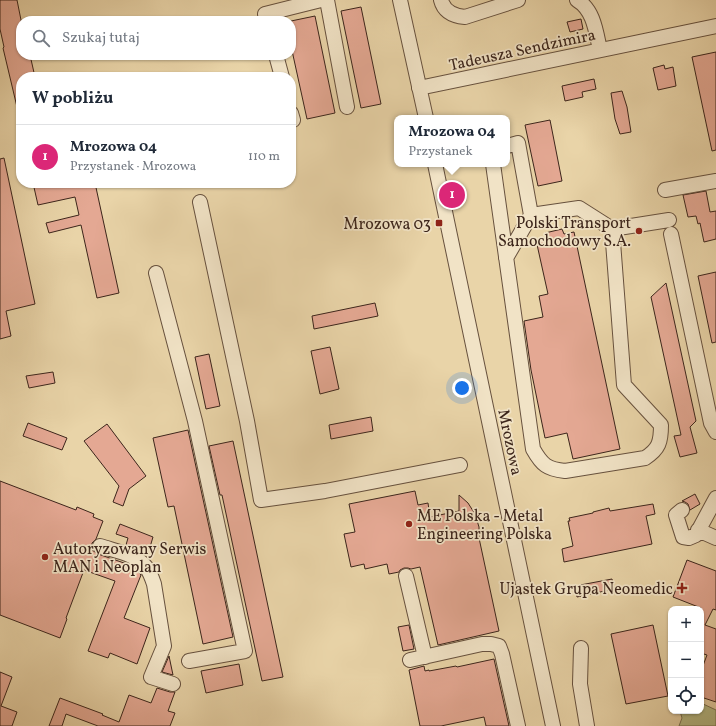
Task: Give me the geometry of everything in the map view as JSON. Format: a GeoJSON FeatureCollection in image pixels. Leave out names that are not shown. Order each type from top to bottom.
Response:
{"type":"FeatureCollection","features":[{"type":"Feature","properties":{"kind":"street"},"geometry":{"type":"LineString","coordinates":[[266,16],[265,14],[321,0]]}},
{"type":"Feature","properties":{"kind":"street"},"geometry":{"type":"LineString","coordinates":[[327,0],[347,106]]}},
{"type":"Feature","properties":{"kind":"street"},"geometry":{"type":"LineString","coordinates":[[400,0],[425,115]]}},
{"type":"Feature","properties":{"kind":"street"},"geometry":{"type":"LineString","coordinates":[[441,0],[445,8],[451,14],[465,17],[518,0]]}},
{"type":"Feature","properties":{"kind":"street"},"geometry":{"type":"LineString","coordinates":[[577,0],[583,4],[594,22],[600,50]]}},
{"type":"Feature","properties":{"kind":"street","name":"Tadeusza Sendzimira"},"geometry":{"type":"LineString","coordinates":[[420,88],[600,50],[623,41],[716,26]]}},
{"type":"Feature","properties":{"kind":"street"},"geometry":{"type":"LineString","coordinates":[[277,60],[281,72]]}},
{"type":"Feature","properties":{"kind":"street"},"geometry":{"type":"LineString","coordinates":[[506,258],[531,215],[518,143],[510,145]]}},
{"type":"Feature","properties":{"kind":"street","name":"Mrozowa"},"geometry":{"type":"LineString","coordinates":[[436,167],[552,726]]}},
{"type":"Feature","properties":{"kind":"street"},"geometry":{"type":"LineString","coordinates":[[493,167],[533,449],[538,459],[546,466],[554,470],[565,471],[645,458],[658,446],[661,436],[661,425],[624,385],[612,229]]}},
{"type":"Feature","properties":{"kind":"street"},"geometry":{"type":"LineString","coordinates":[[665,190],[716,181]]}},
{"type":"Feature","properties":{"kind":"street"},"geometry":{"type":"LineString","coordinates":[[200,202],[247,421],[261,500],[324,491],[460,465]]}},
{"type":"Feature","properties":{"kind":"street"},"geometry":{"type":"LineString","coordinates":[[531,215],[579,208],[612,229],[670,227],[711,423],[716,432]]}},
{"type":"Feature","properties":{"kind":"street"},"geometry":{"type":"LineString","coordinates":[[156,272],[195,421],[245,651],[189,661]]}},
{"type":"Feature","properties":{"kind":"street"},"geometry":{"type":"LineString","coordinates":[[682,510],[676,516],[683,537],[689,538],[696,535],[716,498]]}},
{"type":"Feature","properties":{"kind":"street"},"geometry":{"type":"LineString","coordinates":[[698,530],[716,538]]}},
{"type":"Feature","properties":{"kind":"street"},"geometry":{"type":"LineString","coordinates":[[100,546],[138,560],[145,566],[151,575],[154,584],[164,646],[151,677],[174,684]]}},
{"type":"Feature","properties":{"kind":"street"},"geometry":{"type":"LineString","coordinates":[[406,576],[425,657]]}},
{"type":"Feature","properties":{"kind":"street"},"geometry":{"type":"LineString","coordinates":[[410,660],[482,644],[499,646],[518,726]]}},
{"type":"Feature","properties":{"kind":"street"},"geometry":{"type":"LineString","coordinates":[[581,648],[580,684],[587,726]]}},
{"type":"Feature","properties":{"kind":"green space"},"geometry":{"type":"Polygon","coordinates":[[[704,704],[716,710],[716,726],[679,726],[682,718],[681,714],[704,714],[704,704]]]}},
{"type":"Feature","properties":{"kind":"building"},"geometry":{"type":"Polygon","coordinates":[[[0,0],[17,0],[20,16],[16,16],[16,60],[31,60],[34,72],[16,72],[16,103],[3,48],[0,29],[0,0]]]}},
{"type":"Feature","properties":{"kind":"building"},"geometry":{"type":"Polygon","coordinates":[[[361,7],[381,104],[361,108],[341,11],[361,7]]]}},
{"type":"Feature","properties":{"kind":"building"},"geometry":{"type":"Polygon","coordinates":[[[315,16],[335,113],[307,119],[294,60],[296,60],[296,20],[315,16]]]}},
{"type":"Feature","properties":{"kind":"building"},"geometry":{"type":"Polygon","coordinates":[[[581,19],[583,29],[570,32],[567,22],[581,19]]]}},
{"type":"Feature","properties":{"kind":"building"},"geometry":{"type":"Polygon","coordinates":[[[716,52],[716,150],[712,151],[692,57],[716,52]]]}},
{"type":"Feature","properties":{"kind":"building"},"geometry":{"type":"Polygon","coordinates":[[[664,65],[665,69],[673,67],[676,86],[658,90],[653,68],[664,65]]]}},
{"type":"Feature","properties":{"kind":"building"},"geometry":{"type":"Polygon","coordinates":[[[594,79],[596,89],[582,92],[583,97],[565,101],[562,86],[594,79]]]}},
{"type":"Feature","properties":{"kind":"building"},"geometry":{"type":"Polygon","coordinates":[[[622,91],[627,107],[631,132],[620,134],[615,119],[611,93],[622,91]]]}},
{"type":"Feature","properties":{"kind":"building"},"geometry":{"type":"Polygon","coordinates":[[[550,120],[562,181],[538,186],[525,125],[550,120]]]}},
{"type":"Feature","properties":{"kind":"building"},"geometry":{"type":"Polygon","coordinates":[[[4,158],[35,304],[6,311],[11,336],[0,339],[0,159],[4,158]]]}},
{"type":"Feature","properties":{"kind":"building"},"geometry":{"type":"Polygon","coordinates":[[[34,188],[96,188],[119,293],[97,298],[81,225],[49,233],[46,223],[79,215],[75,197],[38,205],[34,188]]]}},
{"type":"Feature","properties":{"kind":"building"},"geometry":{"type":"Polygon","coordinates":[[[706,191],[710,212],[716,211],[716,239],[704,242],[700,223],[698,224],[696,216],[688,217],[683,195],[706,191]]]}},
{"type":"Feature","properties":{"kind":"building"},"geometry":{"type":"Polygon","coordinates":[[[562,229],[564,234],[574,232],[620,449],[573,459],[567,433],[545,438],[531,370],[524,321],[543,317],[539,296],[548,294],[536,240],[546,238],[545,233],[562,229]]]}},
{"type":"Feature","properties":{"kind":"building"},"geometry":{"type":"Polygon","coordinates":[[[716,272],[716,342],[712,343],[698,276],[716,272]]]}},
{"type":"Feature","properties":{"kind":"building"},"geometry":{"type":"Polygon","coordinates":[[[666,283],[696,421],[690,427],[697,453],[680,457],[674,436],[681,435],[651,297],[666,283]]]}},
{"type":"Feature","properties":{"kind":"building"},"geometry":{"type":"Polygon","coordinates":[[[375,303],[378,316],[314,329],[312,316],[375,303]]]}},
{"type":"Feature","properties":{"kind":"building"},"geometry":{"type":"Polygon","coordinates":[[[330,347],[339,389],[320,394],[311,351],[330,347]]]}},
{"type":"Feature","properties":{"kind":"building"},"geometry":{"type":"Polygon","coordinates":[[[209,354],[220,406],[206,409],[195,357],[209,354]]]}},
{"type":"Feature","properties":{"kind":"building"},"geometry":{"type":"Polygon","coordinates":[[[53,372],[55,383],[29,388],[26,376],[53,372]]]}},
{"type":"Feature","properties":{"kind":"building"},"geometry":{"type":"Polygon","coordinates":[[[371,417],[373,431],[331,439],[329,425],[371,417]]]}},
{"type":"Feature","properties":{"kind":"building"},"geometry":{"type":"Polygon","coordinates":[[[28,423],[67,438],[62,450],[23,436],[28,423]]]}},
{"type":"Feature","properties":{"kind":"building"},"geometry":{"type":"Polygon","coordinates":[[[107,424],[146,476],[129,489],[123,506],[113,502],[119,486],[84,441],[107,424]]]}},
{"type":"Feature","properties":{"kind":"building"},"geometry":{"type":"Polygon","coordinates":[[[188,430],[233,637],[203,644],[174,506],[168,507],[153,438],[188,430]]]}},
{"type":"Feature","properties":{"kind":"building"},"geometry":{"type":"Polygon","coordinates":[[[233,441],[283,677],[262,681],[222,495],[220,495],[209,446],[233,441]]]}},
{"type":"Feature","properties":{"kind":"building","name":"Autoryzowany Serwis MAN i Neoplan"},"geometry":{"type":"Polygon","coordinates":[[[0,481],[76,510],[77,507],[94,514],[93,517],[103,521],[96,539],[92,543],[92,550],[98,554],[127,564],[136,569],[141,575],[124,618],[150,628],[137,664],[110,653],[108,658],[88,651],[115,581],[84,570],[60,638],[0,615],[0,481]]]}},
{"type":"Feature","properties":{"kind":"building"},"geometry":{"type":"Polygon","coordinates":[[[415,491],[418,505],[428,503],[430,517],[459,511],[459,495],[468,503],[475,514],[479,527],[479,538],[499,631],[438,645],[420,567],[411,569],[404,568],[399,572],[389,574],[387,564],[365,569],[364,564],[351,567],[344,534],[355,532],[349,504],[415,491]]]}},
{"type":"Feature","properties":{"kind":"building"},"geometry":{"type":"Polygon","coordinates":[[[695,494],[700,504],[690,510],[688,504],[682,501],[695,494]]]}},
{"type":"Feature","properties":{"kind":"building"},"geometry":{"type":"Polygon","coordinates":[[[653,504],[655,514],[646,516],[652,544],[564,562],[562,549],[573,546],[568,521],[570,521],[569,518],[609,508],[610,511],[653,504]]]}},
{"type":"Feature","properties":{"kind":"building"},"geometry":{"type":"Polygon","coordinates":[[[120,524],[153,537],[150,547],[148,546],[144,554],[135,548],[126,545],[128,538],[116,534],[120,524]]]}},
{"type":"Feature","properties":{"kind":"building"},"geometry":{"type":"Polygon","coordinates":[[[687,560],[716,571],[716,610],[713,609],[705,625],[716,629],[716,702],[704,698],[704,663],[707,655],[704,654],[704,606],[696,606],[673,597],[687,560]]]}},
{"type":"Feature","properties":{"kind":"building"},"geometry":{"type":"Polygon","coordinates":[[[612,579],[614,589],[577,597],[575,586],[612,579]]]}},
{"type":"Feature","properties":{"kind":"building"},"geometry":{"type":"Polygon","coordinates":[[[409,625],[414,649],[403,651],[398,627],[409,625]]]}},
{"type":"Feature","properties":{"kind":"building"},"geometry":{"type":"Polygon","coordinates":[[[653,625],[668,696],[626,704],[611,634],[653,625]]]}},
{"type":"Feature","properties":{"kind":"building"},"geometry":{"type":"Polygon","coordinates":[[[169,656],[173,675],[162,672],[169,656]]]}},
{"type":"Feature","properties":{"kind":"building"},"geometry":{"type":"Polygon","coordinates":[[[494,659],[509,726],[486,726],[484,717],[441,726],[420,726],[409,670],[424,666],[425,671],[429,671],[494,659]]]}},
{"type":"Feature","properties":{"kind":"building"},"geometry":{"type":"Polygon","coordinates":[[[239,664],[243,685],[206,693],[201,671],[239,664]]]}},
{"type":"Feature","properties":{"kind":"building"},"geometry":{"type":"Polygon","coordinates":[[[0,672],[12,677],[1,706],[17,712],[12,726],[0,726],[0,672]]]}},
{"type":"Feature","properties":{"kind":"building"},"geometry":{"type":"Polygon","coordinates":[[[157,688],[175,692],[168,711],[175,713],[170,726],[98,726],[66,714],[62,726],[49,726],[60,698],[103,714],[102,715],[119,722],[129,695],[151,703],[157,688]]]}},
{"type":"Feature","properties":{"kind":"place","name":"Mrozowa 04"},"geometry":{"type":"Point","coordinates":[452,195]}},
{"type":"Feature","properties":{"kind":"place","name":"Mrozowa 03"},"geometry":{"type":"Point","coordinates":[439,223]}},
{"type":"Feature","properties":{"kind":"place","name":"Polski Transport Samochodowy S.A."},"geometry":{"type":"Point","coordinates":[639,231]}},
{"type":"Feature","properties":{"kind":"place","name":"ME Polska - Metal Engineering Polska"},"geometry":{"type":"Point","coordinates":[409,524]}},
{"type":"Feature","properties":{"kind":"place","name":"Autoryzowany Serwis MAN i Neoplan"},"geometry":{"type":"Point","coordinates":[45,557]}},
{"type":"Feature","properties":{"kind":"place","name":"Ujastek Grupa Neomedic"},"geometry":{"type":"Point","coordinates":[682,588]}}]}
